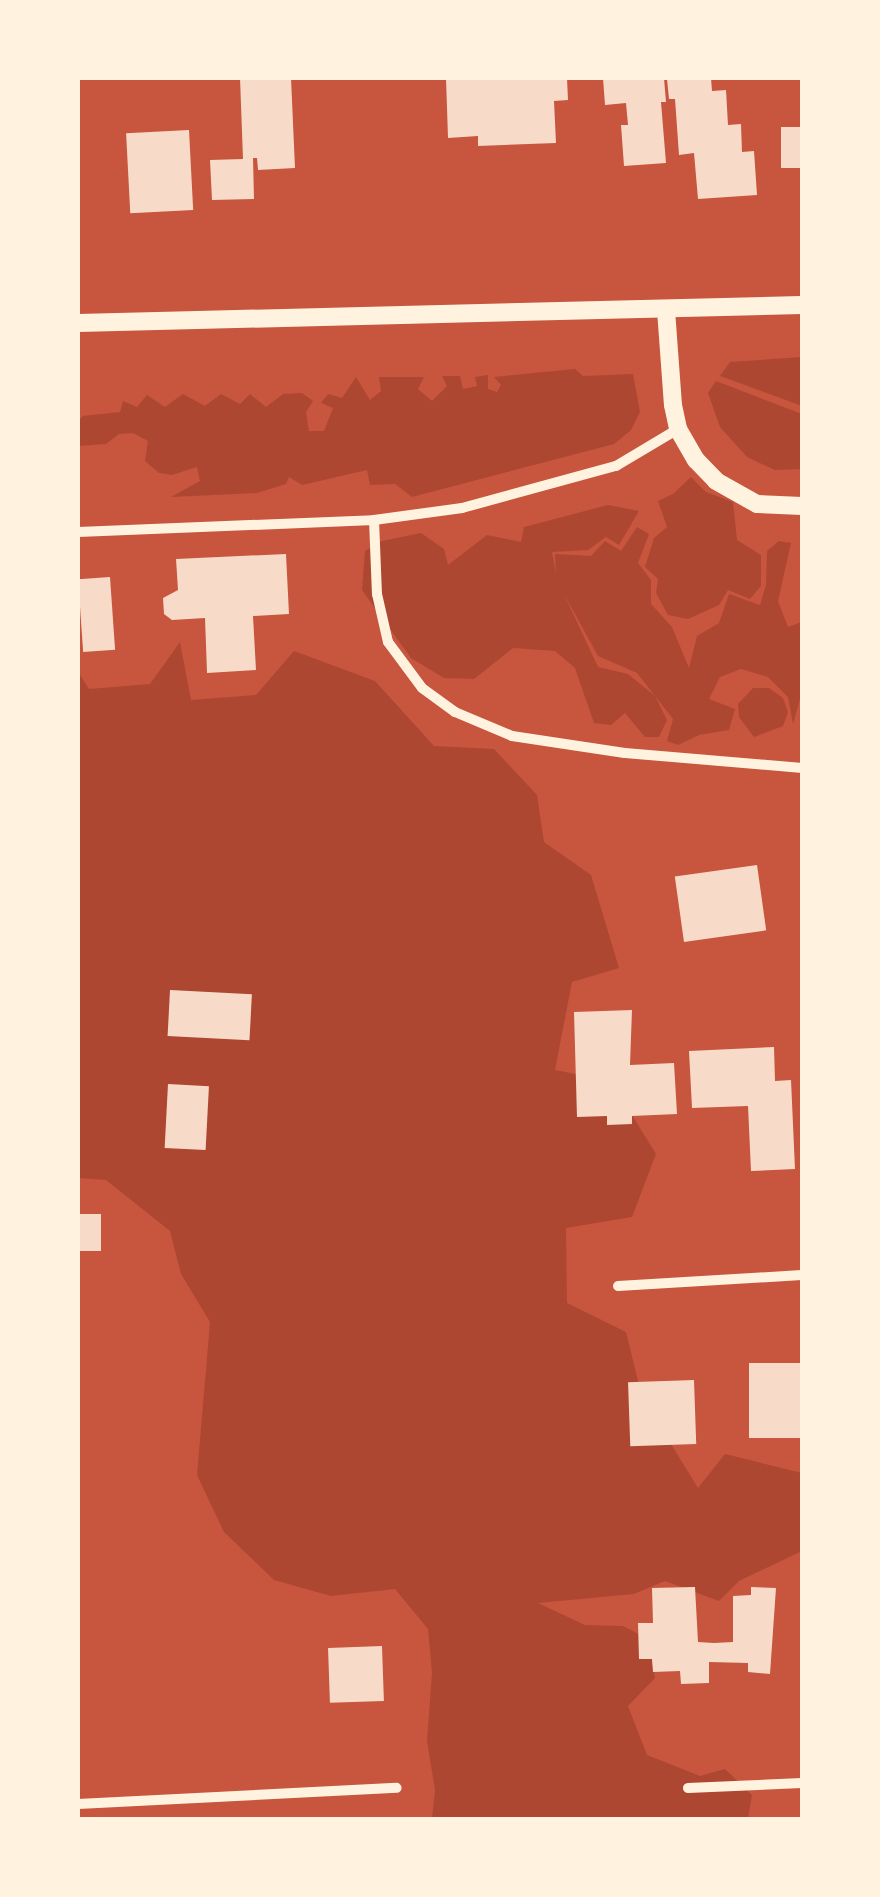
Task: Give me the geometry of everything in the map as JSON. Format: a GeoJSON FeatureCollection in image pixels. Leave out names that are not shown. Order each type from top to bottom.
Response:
{"type":"FeatureCollection","features":[{"type":"Feature","properties":{"kind":"street"},"geometry":{"type":"LineString","coordinates":[[78,323],[802,304]]}},
{"type":"Feature","properties":{"kind":"street"},"geometry":{"type":"LineString","coordinates":[[666,310],[669,376],[678,429],[705,472],[757,504],[802,506]]}},
{"type":"Feature","properties":{"kind":"street"},"geometry":{"type":"LineString","coordinates":[[78,532],[374,520],[462,508],[616,466],[678,429]]}},
{"type":"Feature","properties":{"kind":"street"},"geometry":{"type":"LineString","coordinates":[[374,520],[377,594],[388,642],[422,688],[454,712],[512,736],[625,753],[802,768]]}},
{"type":"Feature","properties":{"kind":"street"},"geometry":{"type":"LineString","coordinates":[[618,1286],[802,1275]]}},
{"type":"Feature","properties":{"kind":"street"},"geometry":{"type":"LineString","coordinates":[[688,1788],[802,1783]]}},
{"type":"Feature","properties":{"kind":"street"},"geometry":{"type":"LineString","coordinates":[[78,1804],[397,1788]]}},
{"type":"Feature","properties":{"kind":"shaded area"},"geometry":{"type":"Polygon","coordinates":[[[802,357],[802,406],[720,376],[730,362],[802,357]]]}},
{"type":"Feature","properties":{"kind":"shaded area"},"geometry":{"type":"Polygon","coordinates":[[[575,369],[583,376],[633,374],[640,412],[631,430],[614,444],[412,497],[395,484],[370,485],[367,470],[302,485],[289,477],[286,484],[257,493],[171,497],[200,481],[197,467],[172,475],[159,473],[145,461],[148,441],[133,433],[119,434],[106,444],[78,446],[78,421],[83,416],[120,412],[123,401],[137,407],[147,395],[165,407],[183,394],[205,406],[221,394],[240,404],[250,394],[266,407],[283,394],[302,393],[313,401],[306,412],[309,431],[324,431],[333,408],[321,403],[328,394],[342,398],[356,377],[370,400],[381,391],[379,377],[424,377],[418,389],[432,401],[447,386],[442,376],[460,376],[463,389],[477,386],[475,377],[488,375],[488,389],[497,392],[501,385],[494,377],[575,369]]]}},
{"type":"Feature","properties":{"kind":"shaded area"},"geometry":{"type":"Polygon","coordinates":[[[716,381],[802,414],[802,469],[775,470],[747,457],[720,427],[708,393],[716,381]]]}},
{"type":"Feature","properties":{"kind":"shaded area"},"geometry":{"type":"Polygon","coordinates":[[[691,477],[706,492],[733,502],[737,540],[761,555],[761,586],[750,599],[728,590],[719,605],[688,619],[668,615],[656,593],[658,579],[645,567],[654,538],[667,527],[658,501],[673,494],[691,477]]]}},
{"type":"Feature","properties":{"kind":"shaded area"},"geometry":{"type":"Polygon","coordinates":[[[608,505],[639,511],[619,545],[606,537],[588,550],[552,552],[556,574],[555,554],[591,556],[605,541],[621,551],[637,527],[649,534],[638,563],[651,580],[651,604],[672,627],[689,668],[697,636],[719,623],[729,594],[760,605],[766,585],[767,551],[779,541],[791,543],[778,601],[788,627],[802,622],[802,692],[793,724],[788,697],[768,677],[741,669],[720,677],[709,699],[735,709],[729,730],[699,735],[678,745],[667,741],[673,719],[655,696],[667,720],[659,737],[645,737],[625,713],[611,725],[594,723],[575,668],[555,651],[513,648],[474,679],[444,678],[411,658],[362,590],[365,551],[382,541],[421,533],[444,549],[448,565],[487,535],[521,542],[524,527],[608,505]],[[564,594],[598,667],[628,674],[655,696],[637,673],[598,656],[564,594]]]}},
{"type":"Feature","properties":{"kind":"shaded area"},"geometry":{"type":"Polygon","coordinates":[[[180,642],[191,700],[256,695],[294,651],[375,681],[434,746],[494,749],[537,795],[544,842],[591,875],[619,968],[572,982],[555,1070],[611,1081],[656,1154],[632,1217],[566,1228],[567,1303],[626,1332],[642,1397],[698,1488],[725,1454],[802,1473],[802,1551],[739,1581],[719,1601],[665,1581],[634,1594],[538,1603],[585,1625],[623,1626],[648,1639],[655,1678],[628,1706],[647,1755],[700,1776],[725,1769],[752,1795],[748,1818],[754,1819],[432,1819],[435,1790],[427,1741],[432,1673],[428,1629],[395,1589],[331,1596],[274,1580],[224,1532],[197,1475],[210,1322],[181,1274],[170,1231],[106,1180],[78,1178],[78,672],[89,689],[150,684],[180,642]]]}},
{"type":"Feature","properties":{"kind":"shaded area"},"geometry":{"type":"Polygon","coordinates":[[[753,688],[769,688],[783,698],[788,712],[783,726],[754,737],[739,717],[738,704],[753,688]]]}},
{"type":"Feature","properties":{"kind":"building"},"geometry":{"type":"Polygon","coordinates":[[[240,78],[291,78],[295,168],[258,170],[257,158],[253,158],[254,199],[212,200],[210,160],[243,159],[240,78]]]}},
{"type":"Feature","properties":{"kind":"building"},"geometry":{"type":"Polygon","coordinates":[[[446,78],[567,78],[568,100],[554,101],[556,143],[478,146],[478,136],[448,138],[446,78]]]}},
{"type":"Feature","properties":{"kind":"building"},"geometry":{"type":"Polygon","coordinates":[[[603,78],[664,78],[666,102],[661,102],[666,163],[624,166],[621,125],[628,125],[626,103],[605,105],[603,78]]]}},
{"type":"Feature","properties":{"kind":"building"},"geometry":{"type":"Polygon","coordinates":[[[711,78],[712,91],[726,90],[728,125],[741,124],[742,152],[754,151],[757,195],[698,199],[694,153],[679,155],[675,99],[669,99],[667,79],[711,78]]]}},
{"type":"Feature","properties":{"kind":"building"},"geometry":{"type":"Polygon","coordinates":[[[781,127],[802,127],[802,168],[781,168],[781,127]]]}},
{"type":"Feature","properties":{"kind":"building"},"geometry":{"type":"Polygon","coordinates":[[[189,130],[193,210],[130,213],[126,133],[189,130]]]}},
{"type":"Feature","properties":{"kind":"building"},"geometry":{"type":"Polygon","coordinates":[[[286,554],[289,614],[253,616],[256,670],[207,673],[205,618],[172,620],[164,614],[163,598],[178,590],[176,559],[286,554]]]}},
{"type":"Feature","properties":{"kind":"building"},"geometry":{"type":"Polygon","coordinates":[[[110,577],[115,650],[83,652],[78,579],[110,577]]]}},
{"type":"Feature","properties":{"kind":"building"},"geometry":{"type":"Polygon","coordinates":[[[757,865],[766,930],[684,942],[675,877],[757,865]]]}},
{"type":"Feature","properties":{"kind":"building"},"geometry":{"type":"Polygon","coordinates":[[[170,990],[252,994],[249,1040],[168,1036],[170,990]]]}},
{"type":"Feature","properties":{"kind":"building"},"geometry":{"type":"Polygon","coordinates":[[[632,1010],[630,1065],[674,1063],[677,1114],[632,1116],[632,1124],[607,1125],[607,1116],[577,1117],[574,1012],[632,1010]]]}},
{"type":"Feature","properties":{"kind":"building"},"geometry":{"type":"Polygon","coordinates":[[[774,1047],[775,1081],[791,1080],[795,1169],[751,1171],[748,1106],[692,1108],[689,1051],[774,1047]]]}},
{"type":"Feature","properties":{"kind":"building"},"geometry":{"type":"Polygon","coordinates":[[[168,1084],[209,1086],[206,1150],[165,1148],[168,1084]]]}},
{"type":"Feature","properties":{"kind":"building"},"geometry":{"type":"Polygon","coordinates":[[[78,1214],[101,1214],[101,1251],[78,1251],[78,1214]]]}},
{"type":"Feature","properties":{"kind":"building"},"geometry":{"type":"Polygon","coordinates":[[[749,1363],[802,1363],[802,1438],[749,1438],[749,1363]]]}},
{"type":"Feature","properties":{"kind":"building"},"geometry":{"type":"Polygon","coordinates":[[[694,1380],[696,1444],[630,1446],[628,1382],[694,1380]]]}},
{"type":"Feature","properties":{"kind":"building"},"geometry":{"type":"Polygon","coordinates":[[[695,1587],[698,1642],[714,1643],[733,1642],[733,1596],[751,1595],[751,1587],[776,1588],[770,1674],[748,1672],[748,1663],[709,1662],[709,1683],[681,1684],[680,1671],[653,1672],[652,1659],[639,1659],[638,1623],[653,1623],[652,1588],[695,1587]]]}},
{"type":"Feature","properties":{"kind":"building"},"geometry":{"type":"Polygon","coordinates":[[[382,1646],[384,1701],[330,1703],[328,1648],[382,1646]]]}}]}
